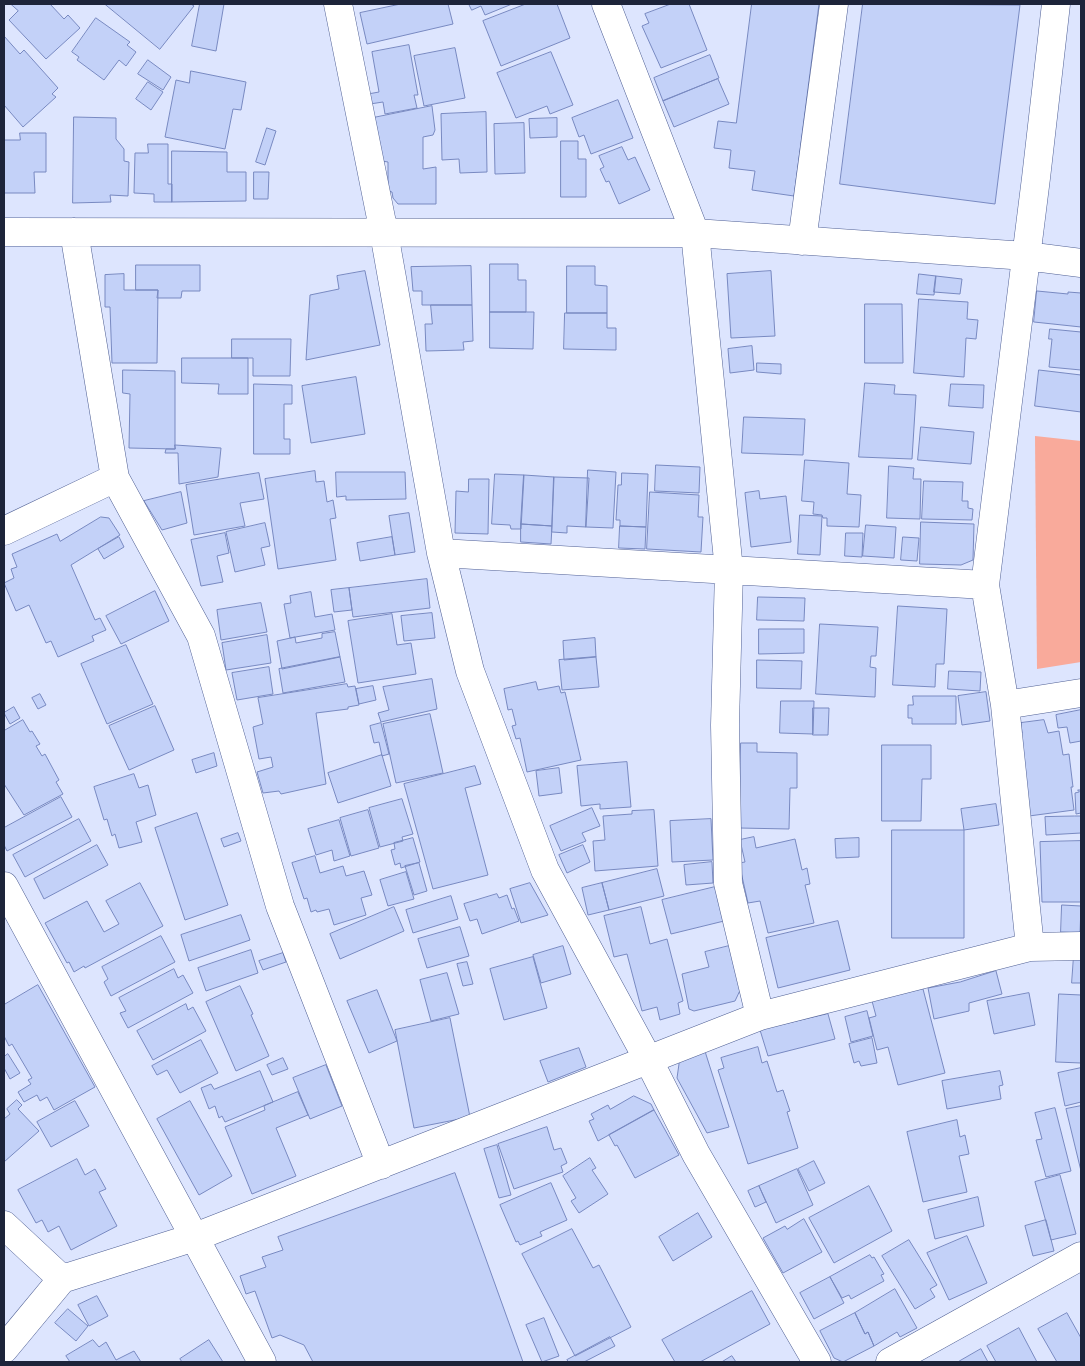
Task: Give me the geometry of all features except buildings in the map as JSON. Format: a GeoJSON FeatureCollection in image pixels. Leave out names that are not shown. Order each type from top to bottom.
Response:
{"type":"FeatureCollection","features":[{"type":"Feature","properties":{"kind":"street"},"geometry":{"type":"LineString","coordinates":[[338,4],[384,232],[441,554],[470,671],[545,870],[649,1061],[696,1154],[817,1362]]}},
{"type":"Feature","properties":{"kind":"street"},"geometry":{"type":"LineString","coordinates":[[606,4],[695,233],[728,570],[725,725],[728,883],[760,1016]]}},
{"type":"Feature","properties":{"kind":"street"},"geometry":{"type":"LineString","coordinates":[[802,241],[834,4]]}},
{"type":"Feature","properties":{"kind":"street"},"geometry":{"type":"LineString","coordinates":[[1030,948],[1006,705],[985,585],[1056,4]]}},
{"type":"Feature","properties":{"kind":"street"},"geometry":{"type":"LineString","coordinates":[[4,232],[695,233],[1026,256],[1081,264]]}},
{"type":"Feature","properties":{"kind":"street"},"geometry":{"type":"LineString","coordinates":[[74,232],[115,478],[201,636],[280,906],[381,1165]]}},
{"type":"Feature","properties":{"kind":"street"},"geometry":{"type":"LineString","coordinates":[[4,531],[115,478]]}},
{"type":"Feature","properties":{"kind":"street"},"geometry":{"type":"LineString","coordinates":[[441,554],[985,585]]}},
{"type":"Feature","properties":{"kind":"street"},"geometry":{"type":"LineString","coordinates":[[1006,705],[1081,693]]}},
{"type":"Feature","properties":{"kind":"street"},"geometry":{"type":"LineString","coordinates":[[4,886],[262,1362]]}},
{"type":"Feature","properties":{"kind":"street"},"geometry":{"type":"LineString","coordinates":[[4,1349],[62,1279],[195,1237],[760,1016],[1030,948],[1081,946]]}},
{"type":"Feature","properties":{"kind":"street"},"geometry":{"type":"LineString","coordinates":[[4,1225],[62,1279]]}},
{"type":"Feature","properties":{"kind":"street"},"geometry":{"type":"LineString","coordinates":[[890,1362],[1081,1256]]}},
{"type":"Feature","properties":{"kind":"shaded area"},"geometry":{"type":"Polygon","coordinates":[[[1035,436],[1081,441],[1081,662],[1037,669],[1035,436]]]}}]}
